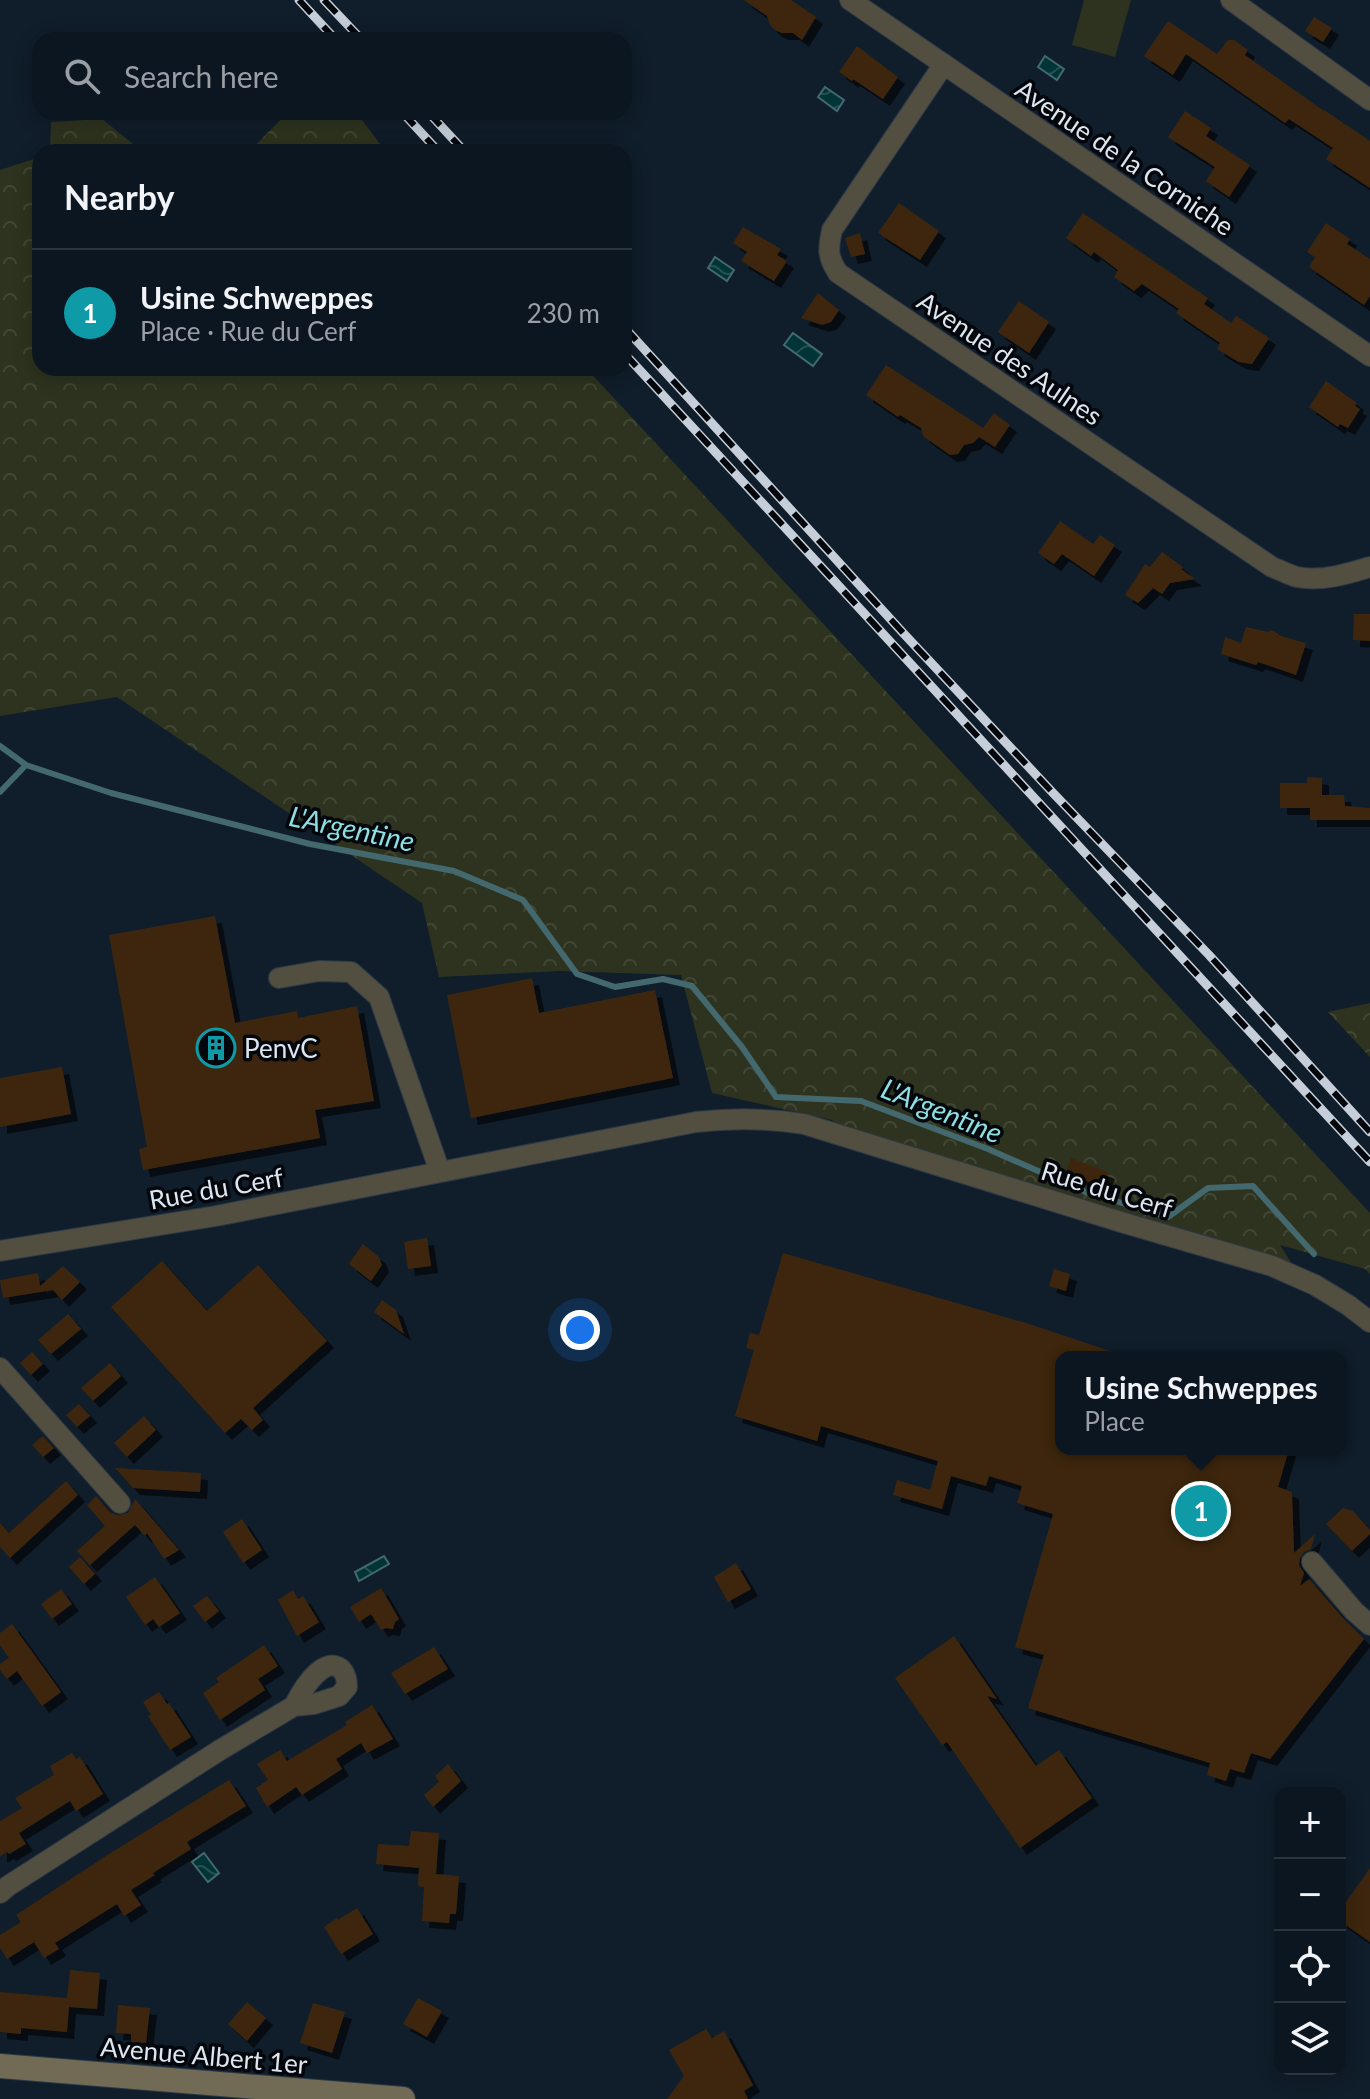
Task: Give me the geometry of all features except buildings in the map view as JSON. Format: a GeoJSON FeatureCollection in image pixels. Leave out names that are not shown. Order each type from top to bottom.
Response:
{"type":"FeatureCollection","features":[{"type":"Feature","properties":{"kind":"main road","name":"Avenue Albert 1er"},"geometry":{"type":"LineString","coordinates":[[0,2066],[387,2098]]}},
{"type":"Feature","properties":{"kind":"street","name":"Avenue de la Corniche"},"geometry":{"type":"LineString","coordinates":[[850,0],[1370,356]]}},
{"type":"Feature","properties":{"kind":"street"},"geometry":{"type":"LineString","coordinates":[[1231,0],[1370,100]]}},
{"type":"Feature","properties":{"kind":"street","name":"Avenue des Aulnes"},"geometry":{"type":"LineString","coordinates":[[944,64],[832,230],[828,247],[830,260],[838,273],[1272,567],[1296,577],[1319,578],[1345,575],[1370,567]]}},
{"type":"Feature","properties":{"kind":"street"},"geometry":{"type":"LineString","coordinates":[[279,978],[319,971],[351,972],[379,997],[440,1172]]}},
{"type":"Feature","properties":{"kind":"street","name":"Rue du Cerf"},"geometry":{"type":"LineString","coordinates":[[0,1251],[216,1216],[696,1122],[730,1118],[771,1119],[804,1124],[1272,1266],[1315,1285],[1370,1322]]}},
{"type":"Feature","properties":{"kind":"street"},"geometry":{"type":"LineString","coordinates":[[0,1368],[120,1503]]}},
{"type":"Feature","properties":{"kind":"street"},"geometry":{"type":"LineString","coordinates":[[1312,1562],[1370,1625]]}},
{"type":"Feature","properties":{"kind":"street"},"geometry":{"type":"LineString","coordinates":[[0,1893],[220,1750],[294,1706]]}},
{"type":"Feature","properties":{"kind":"green space"},"geometry":{"type":"Polygon","coordinates":[[[1084,0],[1131,0],[1115,57],[1072,45],[1084,0]]]}},
{"type":"Feature","properties":{"kind":"green space"},"geometry":{"type":"Polygon","coordinates":[[[103,120],[133,144],[50,144],[51,122],[103,120]]]}},
{"type":"Feature","properties":{"kind":"green space"},"geometry":{"type":"Polygon","coordinates":[[[280,120],[362,120],[380,144],[257,144],[280,120]]]}},
{"type":"Feature","properties":{"kind":"green space"},"geometry":{"type":"Polygon","coordinates":[[[32,160],[32,376],[593,376],[1370,1213],[1370,1274],[1365,1269],[1280,1245],[1294,1267],[841,1129],[832,1120],[712,1093],[681,975],[559,971],[439,977],[422,903],[117,697],[0,716],[0,170],[32,160]]]}},
{"type":"Feature","properties":{"kind":"green space"},"geometry":{"type":"Polygon","coordinates":[[[1370,1003],[1370,1057],[1328,1012],[1370,1003]]]}},
{"type":"Feature","properties":{"kind":"water"},"geometry":{"type":"Polygon","coordinates":[[[1045,56],[1064,69],[1057,80],[1038,67],[1045,56]]]}},
{"type":"Feature","properties":{"kind":"water"},"geometry":{"type":"Polygon","coordinates":[[[825,87],[844,100],[837,111],[818,97],[825,87]]]}},
{"type":"Feature","properties":{"kind":"water"},"geometry":{"type":"Polygon","coordinates":[[[715,257],[734,270],[727,281],[708,268],[715,257]]]}},
{"type":"Feature","properties":{"kind":"water"},"geometry":{"type":"Polygon","coordinates":[[[793,333],[822,354],[813,366],[784,345],[793,333]]]}},
{"type":"Feature","properties":{"kind":"water"},"geometry":{"type":"Polygon","coordinates":[[[384,1556],[389,1564],[359,1581],[355,1572],[384,1556]]]}},
{"type":"Feature","properties":{"kind":"water"},"geometry":{"type":"Polygon","coordinates":[[[204,1853],[219,1873],[208,1882],[192,1862],[204,1853]]]}},
{"type":"Feature","properties":{"kind":"waterway","name":"L'Argentine"},"geometry":{"type":"LineString","coordinates":[[0,746],[26,765],[111,793],[310,844],[454,871],[523,900],[577,974],[615,987],[663,979],[692,986],[742,1047],[776,1097],[861,1101],[988,1149],[1086,1192],[1168,1217],[1208,1188],[1253,1186],[1314,1254]]}},
{"type":"Feature","properties":{"kind":"waterway"},"geometry":{"type":"LineString","coordinates":[[0,792],[26,765]]}},
{"type":"Feature","properties":{"kind":"railway"},"geometry":{"type":"LineString","coordinates":[[299,0],[329,32]]}},
{"type":"Feature","properties":{"kind":"railway"},"geometry":{"type":"LineString","coordinates":[[324,0],[354,32]]}},
{"type":"Feature","properties":{"kind":"railway"},"geometry":{"type":"LineString","coordinates":[[409,120],[432,144]]}},
{"type":"Feature","properties":{"kind":"railway"},"geometry":{"type":"LineString","coordinates":[[435,120],[458,144]]}},
{"type":"Feature","properties":{"kind":"railway"},"geometry":{"type":"LineString","coordinates":[[632,336],[905,635],[1209,955],[1370,1132]]}},
{"type":"Feature","properties":{"kind":"railway"},"geometry":{"type":"LineString","coordinates":[[632,362],[1370,1162]]}},
{"type":"Feature","properties":{"kind":"place","name":"PenvC"},"geometry":{"type":"Point","coordinates":[216,1048]}},
{"type":"Feature","properties":{"kind":"place","name":"Usine Schweppes"},"geometry":{"type":"Point","coordinates":[1201,1511]}}]}
